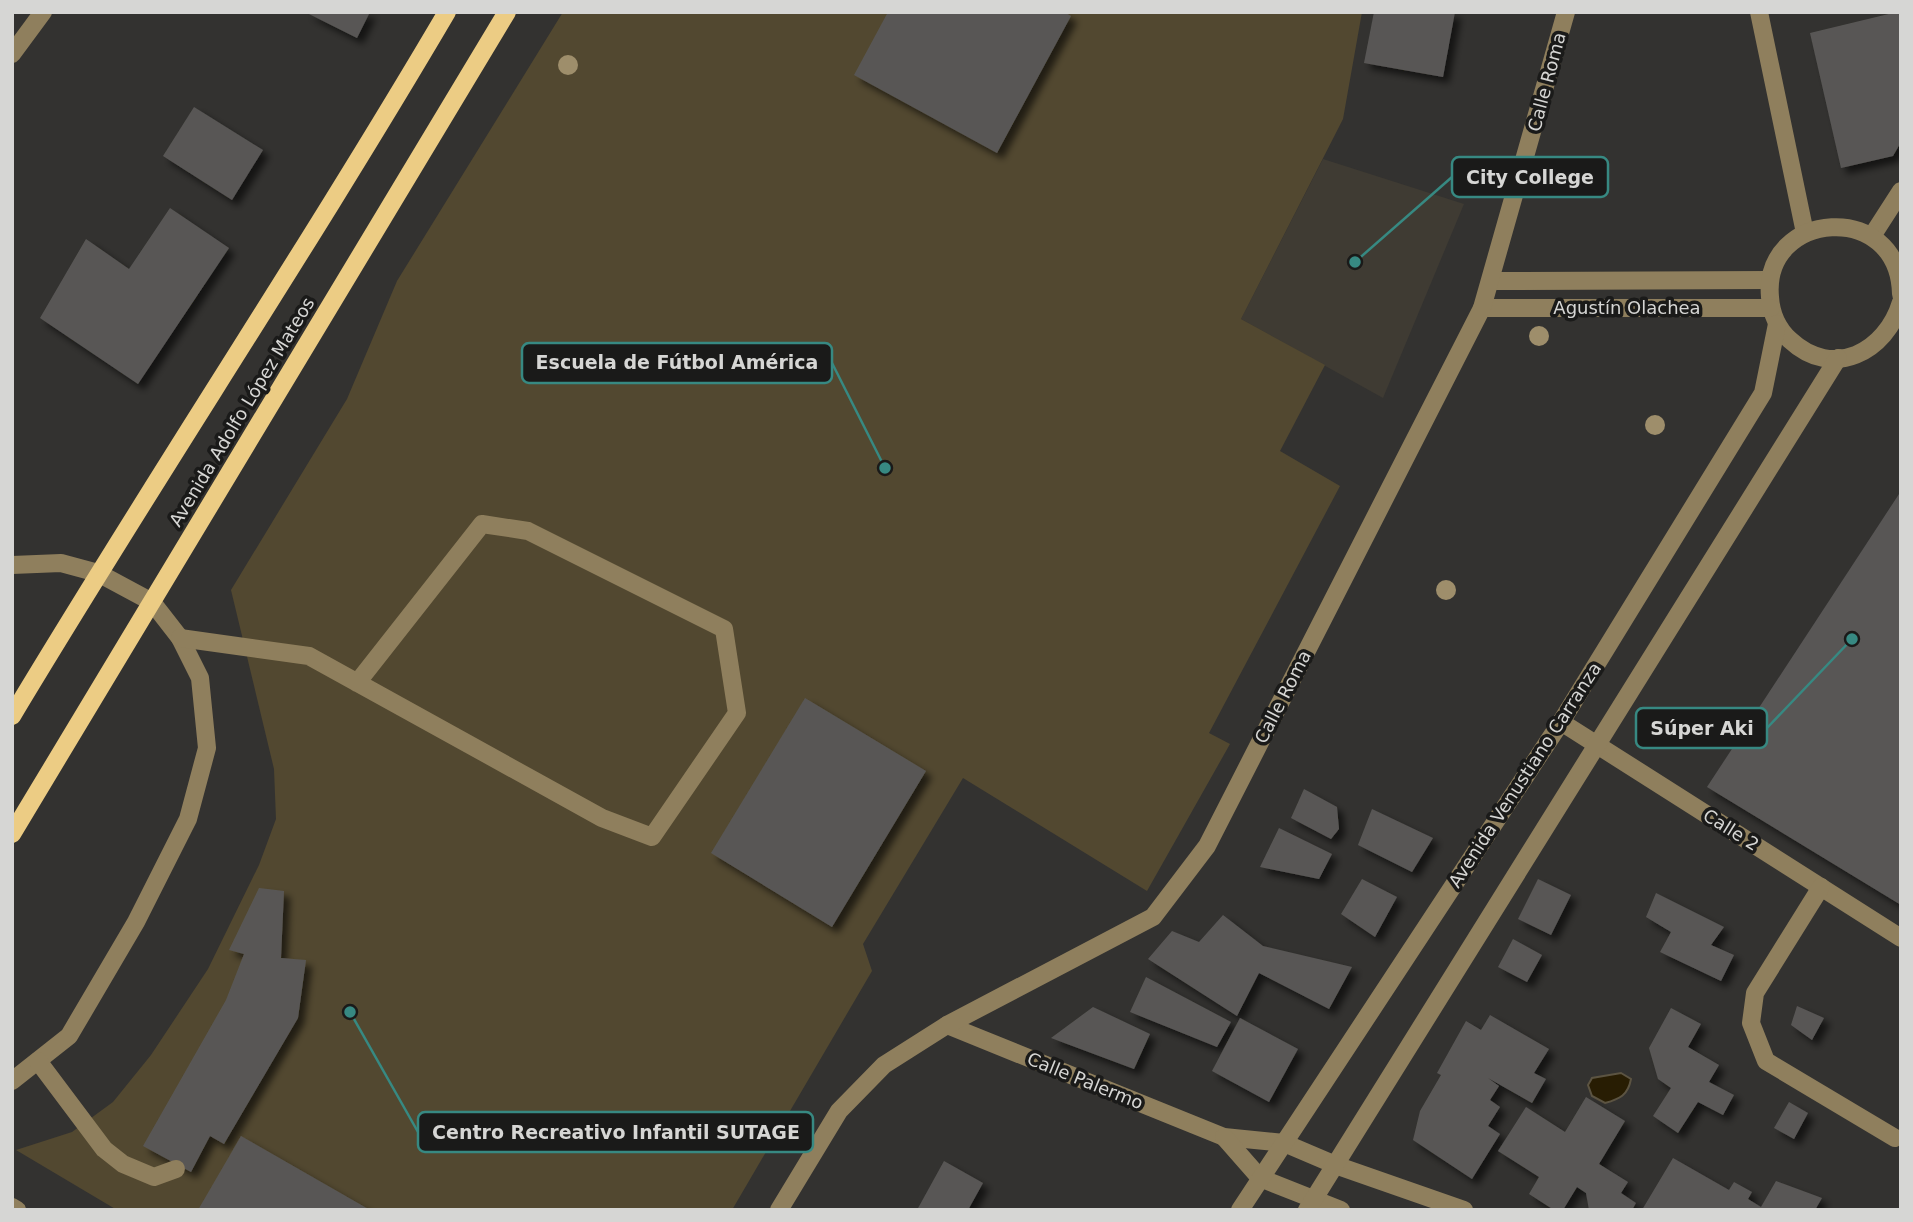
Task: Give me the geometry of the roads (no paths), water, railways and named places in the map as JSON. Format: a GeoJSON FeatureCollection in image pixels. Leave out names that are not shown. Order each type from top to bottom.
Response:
{"type":"FeatureCollection","features":[{"type":"Feature","properties":{"kind":"main road","name":"Avenida Adolfo López Mateos"},"geometry":{"type":"LineString","coordinates":[[12,716],[98,573],[374,136],[447,12]]}},
{"type":"Feature","properties":{"kind":"main road","name":"Avenida Adolfo López Mateos"},"geometry":{"type":"LineString","coordinates":[[12,834],[507,12]]}},
{"type":"Feature","properties":{"kind":"street"},"geometry":{"type":"LineString","coordinates":[[12,54],[43,12]]}},
{"type":"Feature","properties":{"kind":"street","name":"Calle Roma"},"geometry":{"type":"LineString","coordinates":[[779,1210],[839,1111],[884,1065],[947,1025],[1153,917],[1207,846],[1482,308],[1493,281],[1566,12]]}},
{"type":"Feature","properties":{"kind":"street"},"geometry":{"type":"LineString","coordinates":[[1759,12],[1805,233]]}},
{"type":"Feature","properties":{"kind":"street"},"geometry":{"type":"LineString","coordinates":[[1872,236],[1901,191]]}},
{"type":"Feature","properties":{"kind":"street"},"geometry":{"type":"LineString","coordinates":[[1770,280],[1777,261],[1789,245],[1805,233],[1822,227],[1839,226],[1872,236],[1898,257],[1901,294]]}},
{"type":"Feature","properties":{"kind":"street","name":"Agustín Olachea"},"geometry":{"type":"LineString","coordinates":[[1493,281],[1770,280]]}},
{"type":"Feature","properties":{"kind":"street","name":"Avenida Venustiano Carranza"},"geometry":{"type":"LineString","coordinates":[[1240,1210],[1561,722],[1763,394],[1774,316],[1770,280]]}},
{"type":"Feature","properties":{"kind":"street"},"geometry":{"type":"LineString","coordinates":[[1774,316],[1788,339],[1803,350],[1838,358],[1855,355],[1892,335],[1901,302]]}},
{"type":"Feature","properties":{"kind":"street","name":"Agustín Olachea"},"geometry":{"type":"LineString","coordinates":[[1482,308],[1774,316]]}},
{"type":"Feature","properties":{"kind":"street"},"geometry":{"type":"LineString","coordinates":[[1310,1205],[1338,1166],[1838,358]]}},
{"type":"Feature","properties":{"kind":"street"},"geometry":{"type":"LineString","coordinates":[[180,638],[309,656],[357,683],[602,818],[652,837],[737,713],[724,629],[528,531],[482,524],[357,683]]}},
{"type":"Feature","properties":{"kind":"street"},"geometry":{"type":"LineString","coordinates":[[12,565],[61,563],[98,573],[152,602],[180,638],[200,678],[207,748],[188,819],[136,922],[69,1036],[12,1081]]}},
{"type":"Feature","properties":{"kind":"street","name":"Calle 2"},"geometry":{"type":"LineString","coordinates":[[1561,722],[1901,938]]}},
{"type":"Feature","properties":{"kind":"street"},"geometry":{"type":"LineString","coordinates":[[1821,887],[1755,993],[1751,1023],[1766,1061],[1895,1138]]}},
{"type":"Feature","properties":{"kind":"street","name":"Calle Palermo"},"geometry":{"type":"LineString","coordinates":[[947,1025],[1224,1137],[1284,1143],[1338,1166],[1464,1210]]}},
{"type":"Feature","properties":{"kind":"street"},"geometry":{"type":"LineString","coordinates":[[38,1061],[104,1149],[123,1164],[155,1177],[177,1169]]}},
{"type":"Feature","properties":{"kind":"street","name":"Calle Palermo"},"geometry":{"type":"LineString","coordinates":[[1224,1137],[1260,1178],[1310,1205],[1341,1210]]}},
{"type":"Feature","properties":{"kind":"street"},"geometry":{"type":"LineString","coordinates":[[12,1207],[17,1210]]}},
{"type":"Feature","properties":{"kind":"place","name":"City College"},"geometry":{"type":"Point","coordinates":[1355,262]}},
{"type":"Feature","properties":{"kind":"place","name":"Escuela de Fútbol América"},"geometry":{"type":"Point","coordinates":[885,468]}},
{"type":"Feature","properties":{"kind":"place","name":"Súper Aki"},"geometry":{"type":"Point","coordinates":[1852,639]}},
{"type":"Feature","properties":{"kind":"place","name":"Centro Recreativo Infantil SUTAGE"},"geometry":{"type":"Point","coordinates":[350,1012]}}]}
